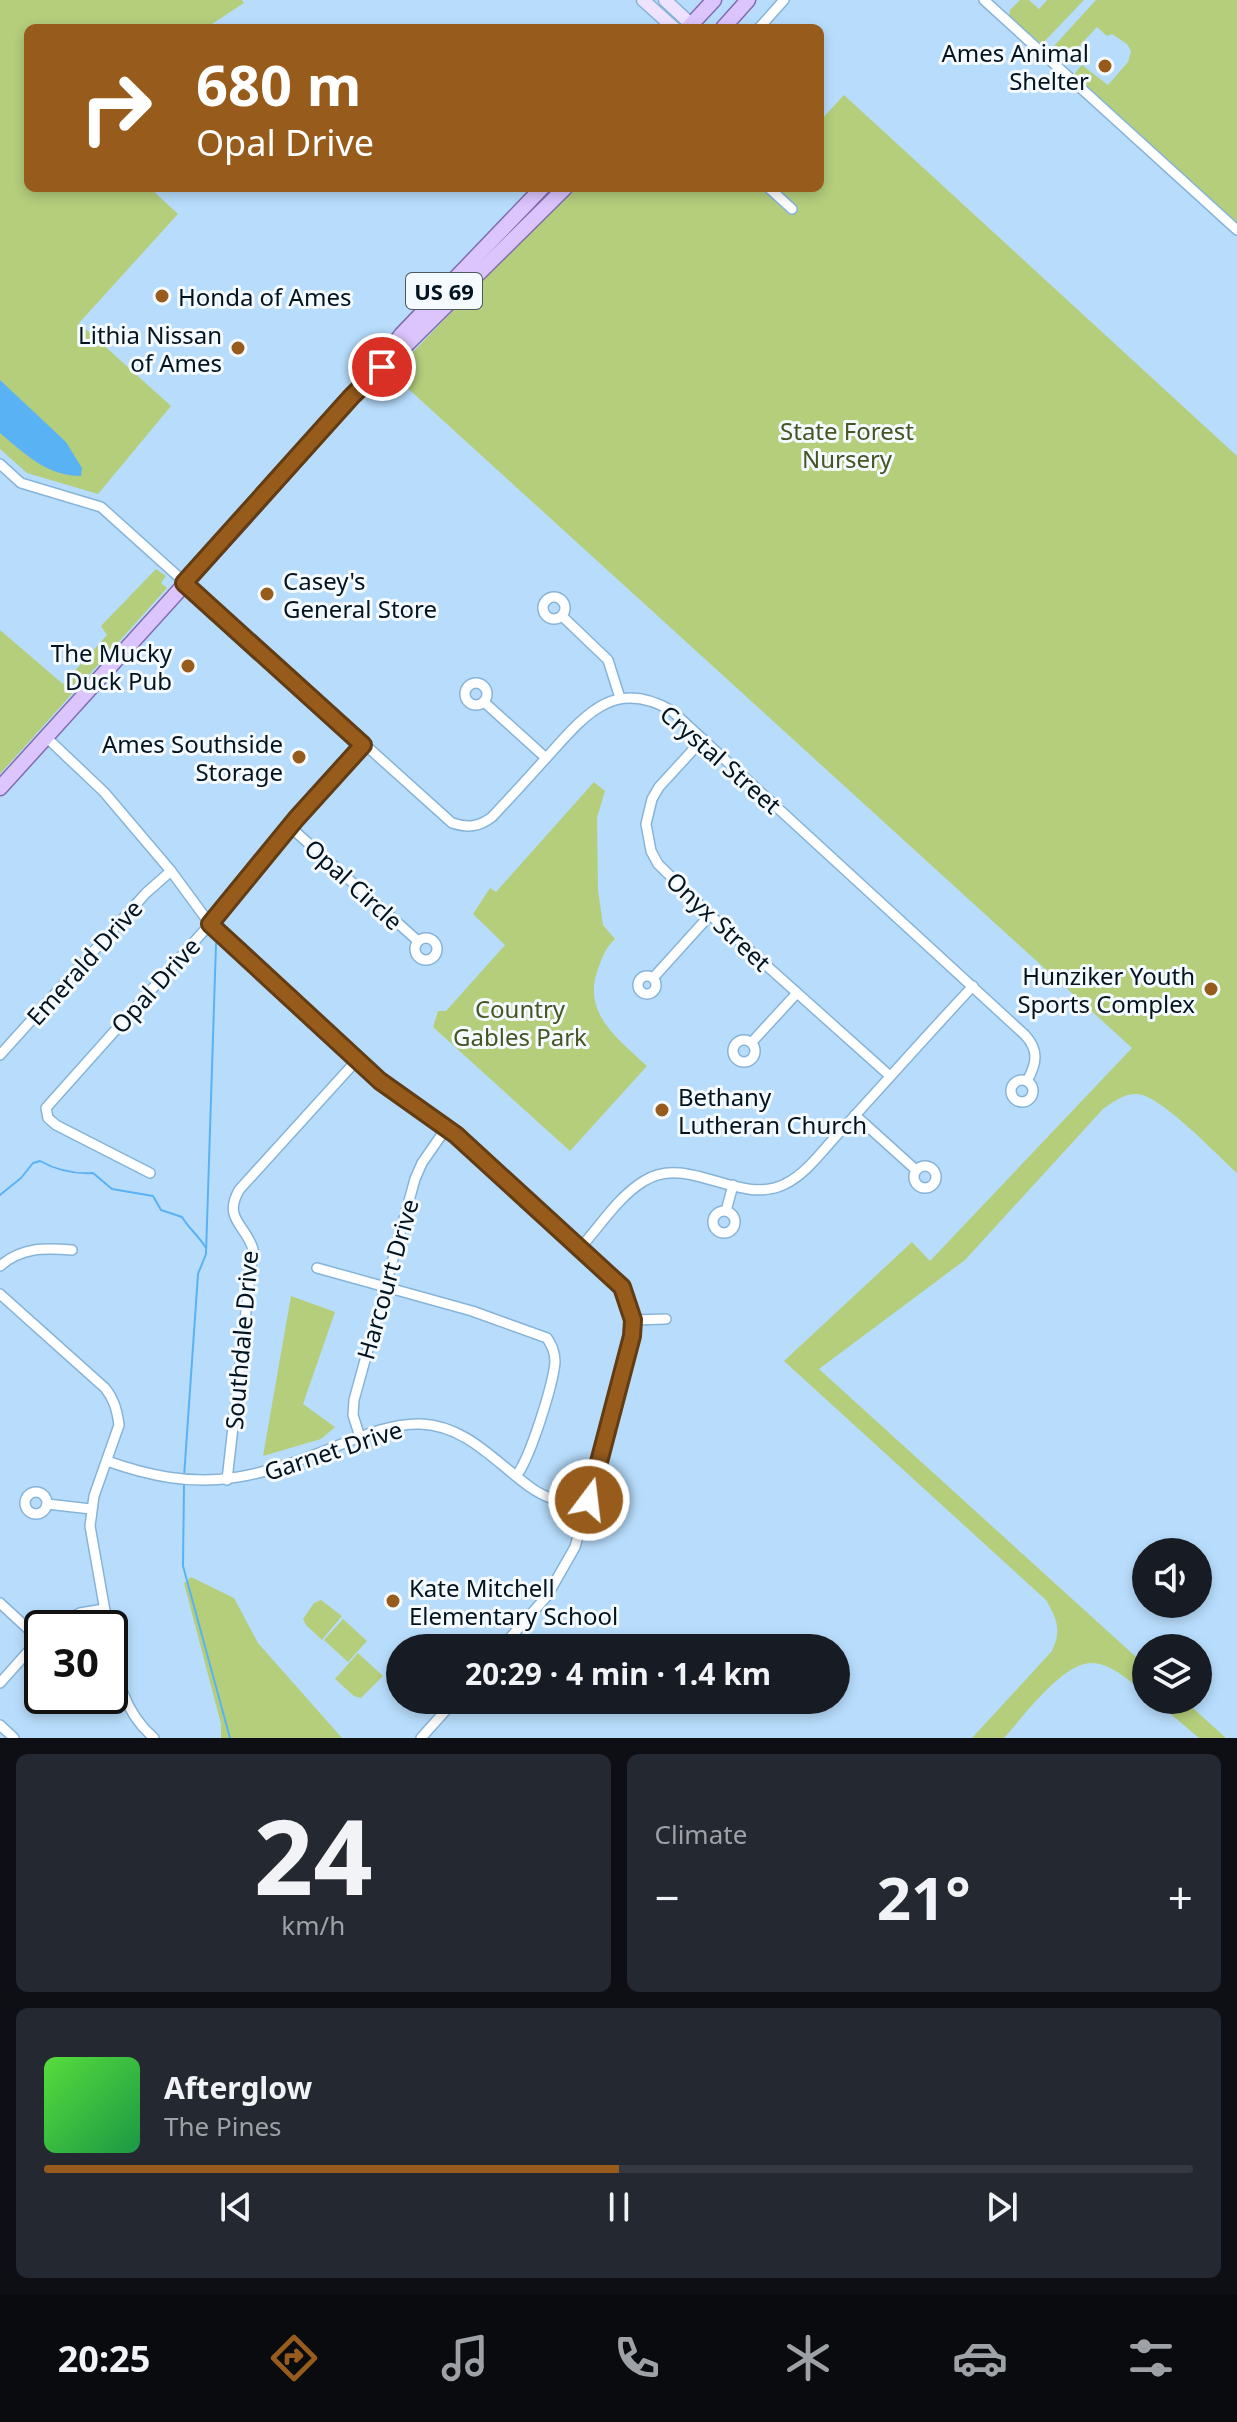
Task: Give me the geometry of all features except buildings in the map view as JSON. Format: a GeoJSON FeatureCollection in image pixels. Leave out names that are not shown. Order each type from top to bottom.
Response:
{"type":"FeatureCollection","features":[{"type":"Feature","properties":{"kind":"main road"},"geometry":{"type":"LineString","coordinates":[[643,0],[670,24]]}},
{"type":"Feature","properties":{"kind":"main road"},"geometry":{"type":"LineString","coordinates":[[665,0],[689,24]]}},
{"type":"Feature","properties":{"kind":"main road"},"geometry":{"type":"LineString","coordinates":[[694,24],[714,0]]}},
{"type":"Feature","properties":{"kind":"main road"},"geometry":{"type":"LineString","coordinates":[[727,24],[748,0]]}},
{"type":"Feature","properties":{"kind":"main road","name":"US 69"},"geometry":{"type":"LineString","coordinates":[[0,788],[369,378],[401,335],[538,192]]}},
{"type":"Feature","properties":{"kind":"main road","name":"US 69"},"geometry":{"type":"LineString","coordinates":[[369,378],[425,329],[561,192]]}},
{"type":"Feature","properties":{"kind":"street"},"geometry":{"type":"LineString","coordinates":[[763,24],[784,0]]}},
{"type":"Feature","properties":{"kind":"street"},"geometry":{"type":"LineString","coordinates":[[984,0],[1237,230]]}},
{"type":"Feature","properties":{"kind":"street"},"geometry":{"type":"LineString","coordinates":[[773,192],[792,209]]}},
{"type":"Feature","properties":{"kind":"street"},"geometry":{"type":"LineString","coordinates":[[0,464],[21,483],[101,507],[452,823],[470,827],[492,817],[591,711],[620,698],[608,660],[562,616]]}},
{"type":"Feature","properties":{"kind":"street","name":"Crystal Street"},"geometry":{"type":"LineString","coordinates":[[620,698],[644,698],[672,711],[973,986],[1031,1042],[1036,1063],[1027,1081]]}},
{"type":"Feature","properties":{"kind":"street"},"geometry":{"type":"LineString","coordinates":[[484,702],[546,758]]}},
{"type":"Feature","properties":{"kind":"street"},"geometry":{"type":"LineString","coordinates":[[46,737],[104,792],[171,871],[210,924],[380,1081],[447,1127],[622,1287],[633,1320],[629,1353],[587,1509],[575,1547],[559,1577],[547,1596],[513,1634]]}},
{"type":"Feature","properties":{"kind":"street","name":"Onyx Street"},"geometry":{"type":"LineString","coordinates":[[703,739],[659,787],[652,799],[646,824],[651,851],[658,864],[710,915],[890,1076]]}},
{"type":"Feature","properties":{"kind":"street","name":"Opal Drive"},"geometry":{"type":"LineString","coordinates":[[150,1173],[56,1125],[48,1118],[46,1108],[210,924],[289,826],[363,745]]}},
{"type":"Feature","properties":{"kind":"street","name":"Opal Circle"},"geometry":{"type":"LineString","coordinates":[[289,826],[418,941]]}},
{"type":"Feature","properties":{"kind":"street","name":"Emerald Drive"},"geometry":{"type":"LineString","coordinates":[[0,1055],[146,893],[171,871]]}},
{"type":"Feature","properties":{"kind":"street"},"geometry":{"type":"LineString","coordinates":[[654,977],[710,915]]}},
{"type":"Feature","properties":{"kind":"street"},"geometry":{"type":"LineString","coordinates":[[581,1247],[633,1189],[656,1175],[682,1173],[771,1190],[792,1180],[973,986]]}},
{"type":"Feature","properties":{"kind":"street"},"geometry":{"type":"LineString","coordinates":[[752,1042],[797,993]]}},
{"type":"Feature","properties":{"kind":"street","name":"Southdale Drive"},"geometry":{"type":"LineString","coordinates":[[227,1480],[253,1249],[250,1238],[233,1216],[232,1202],[239,1190],[357,1060]]}},
{"type":"Feature","properties":{"kind":"street"},"geometry":{"type":"LineString","coordinates":[[855,1115],[916,1170]]}},
{"type":"Feature","properties":{"kind":"street","name":"Harcourt Drive"},"geometry":{"type":"LineString","coordinates":[[360,1437],[353,1415],[354,1400],[384,1287],[415,1179],[422,1163],[447,1127]]}},
{"type":"Feature","properties":{"kind":"street"},"geometry":{"type":"LineString","coordinates":[[726,1211],[733,1185]]}},
{"type":"Feature","properties":{"kind":"street"},"geometry":{"type":"LineString","coordinates":[[0,1266],[20,1253],[39,1248],[72,1250]]}},
{"type":"Feature","properties":{"kind":"street"},"geometry":{"type":"LineString","coordinates":[[317,1268],[472,1311],[547,1338],[553,1348],[553,1373],[531,1447],[523,1468],[516,1476]]}},
{"type":"Feature","properties":{"kind":"street"},"geometry":{"type":"LineString","coordinates":[[0,1294],[105,1388],[113,1399],[119,1425],[91,1509],[90,1526],[104,1609],[98,1610]]}},
{"type":"Feature","properties":{"kind":"street"},"geometry":{"type":"LineString","coordinates":[[633,1320],[666,1319]]}},
{"type":"Feature","properties":{"kind":"street","name":"Garnet Drive"},"geometry":{"type":"LineString","coordinates":[[107,1461],[164,1478],[198,1482],[227,1480],[281,1468],[360,1437],[403,1425],[437,1427],[462,1435],[483,1448],[540,1493],[587,1509]]}},
{"type":"Feature","properties":{"kind":"street"},"geometry":{"type":"LineString","coordinates":[[47,1504],[91,1509]]}},
{"type":"Feature","properties":{"kind":"street"},"geometry":{"type":"LineString","coordinates":[[0,1603],[24,1623]]}},
{"type":"Feature","properties":{"kind":"street"},"geometry":{"type":"LineString","coordinates":[[0,1683],[24,1657]]}},
{"type":"Feature","properties":{"kind":"street"},"geometry":{"type":"LineString","coordinates":[[128,1706],[154,1738]]}},
{"type":"Feature","properties":{"kind":"street"},"geometry":{"type":"LineString","coordinates":[[421,1738],[442,1714]]}},
{"type":"Feature","properties":{"kind":"street"},"geometry":{"type":"LineString","coordinates":[[0,1725],[14,1738]]}},
{"type":"Feature","properties":{"kind":"green space"},"geometry":{"type":"Polygon","coordinates":[[[0,0],[242,0],[244,3],[212,24],[24,24],[24,192],[154,192],[178,214],[79,323],[171,406],[98,494],[27,473],[0,449],[0,0]]]}},
{"type":"Feature","properties":{"kind":"green space"},"geometry":{"type":"Polygon","coordinates":[[[1020,0],[1029,0],[1039,9],[1047,0],[1084,0],[1043,43],[1036,41],[1009,17],[1010,10],[1020,0]]]}},
{"type":"Feature","properties":{"kind":"green space"},"geometry":{"type":"Polygon","coordinates":[[[1096,0],[1237,0],[1237,223],[1075,76],[1082,65],[1108,85],[1128,62],[1131,51],[1127,44],[1112,34],[1107,36],[1097,27],[1071,55],[1075,59],[1068,65],[1063,65],[1051,54],[1053,47],[1096,0]]]}},
{"type":"Feature","properties":{"kind":"green space","name":"State Forest Nursery"},"geometry":{"type":"Polygon","coordinates":[[[844,95],[1237,456],[1237,1173],[1159,1104],[1136,1094],[1122,1097],[1103,1109],[965,1260],[819,1369],[1132,1653],[1132,1683],[1106,1666],[1092,1663],[1081,1665],[1044,1692],[1004,1738],[972,1738],[1052,1651],[1057,1625],[1046,1600],[784,1361],[912,1242],[930,1261],[1132,1048],[392,374],[512,249],[573,192],[824,192],[824,117],[844,95]]]}},
{"type":"Feature","properties":{"kind":"green space"},"geometry":{"type":"Polygon","coordinates":[[[156,569],[166,576],[161,583],[167,588],[0,774],[0,630],[63,684],[107,635],[101,626],[156,569]]]}},
{"type":"Feature","properties":{"kind":"green space","name":"Country Gables Park"},"geometry":{"type":"Polygon","coordinates":[[[594,782],[605,791],[597,818],[598,890],[603,925],[615,939],[597,972],[595,1001],[606,1025],[647,1066],[570,1151],[433,1027],[438,1011],[446,1011],[505,945],[473,914],[490,888],[496,892],[594,782]]]}},
{"type":"Feature","properties":{"kind":"green space"},"geometry":{"type":"Polygon","coordinates":[[[291,1296],[335,1312],[303,1404],[335,1427],[321,1439],[263,1456],[291,1296]]]}},
{"type":"Feature","properties":{"kind":"green space"},"geometry":{"type":"Polygon","coordinates":[[[191,1577],[234,1598],[258,1643],[342,1738],[221,1738],[221,1724],[184,1583],[191,1577]]]}},
{"type":"Feature","properties":{"kind":"green space"},"geometry":{"type":"Polygon","coordinates":[[[321,1600],[342,1616],[322,1640],[303,1619],[314,1603],[321,1600]]]}},
{"type":"Feature","properties":{"kind":"green space"},"geometry":{"type":"Polygon","coordinates":[[[343,1619],[367,1641],[348,1662],[324,1640],[343,1619]]]}},
{"type":"Feature","properties":{"kind":"green space"},"geometry":{"type":"Polygon","coordinates":[[[358,1653],[383,1676],[361,1698],[354,1696],[335,1679],[358,1653]]]}},
{"type":"Feature","properties":{"kind":"green space"},"geometry":{"type":"Polygon","coordinates":[[[1171,1714],[1199,1714],[1226,1738],[1199,1738],[1171,1714]]]}},
{"type":"Feature","properties":{"kind":"water"},"geometry":{"type":"Polygon","coordinates":[[[0,380],[66,442],[82,468],[81,476],[47,468],[0,433],[0,380]]]}},
{"type":"Feature","properties":{"kind":"waterway"},"geometry":{"type":"LineString","coordinates":[[184,1477],[198,1274],[206,1254],[216,944]]}},
{"type":"Feature","properties":{"kind":"waterway"},"geometry":{"type":"LineString","coordinates":[[0,1195],[21,1178],[33,1163],[40,1161],[65,1171],[93,1173],[112,1189],[153,1196],[161,1210],[182,1217],[206,1248]]}},
{"type":"Feature","properties":{"kind":"waterway"},"geometry":{"type":"LineString","coordinates":[[184,1483],[183,1566],[230,1738]]}},
{"type":"Feature","properties":{"kind":"place","name":"Ames Animal Shelter"},"geometry":{"type":"Point","coordinates":[1105,66]}},
{"type":"Feature","properties":{"kind":"place","name":"Honda of Ames"},"geometry":{"type":"Point","coordinates":[162,296]}},
{"type":"Feature","properties":{"kind":"place","name":"Lithia Nissan of Ames"},"geometry":{"type":"Point","coordinates":[238,348]}},
{"type":"Feature","properties":{"kind":"place","name":"Casey's General Store"},"geometry":{"type":"Point","coordinates":[267,594]}},
{"type":"Feature","properties":{"kind":"place","name":"The Mucky Duck Pub"},"geometry":{"type":"Point","coordinates":[188,666]}},
{"type":"Feature","properties":{"kind":"place","name":"Ames Southside Storage"},"geometry":{"type":"Point","coordinates":[299,757]}},
{"type":"Feature","properties":{"kind":"place","name":"Hunziker Youth Sports Complex"},"geometry":{"type":"Point","coordinates":[1211,989]}},
{"type":"Feature","properties":{"kind":"place","name":"Bethany Lutheran Church"},"geometry":{"type":"Point","coordinates":[662,1110]}},
{"type":"Feature","properties":{"kind":"place","name":"Kate Mitchell Elementary School"},"geometry":{"type":"Point","coordinates":[393,1601]}},
{"type":"Feature","properties":{"kind":"route"},"geometry":{"type":"LineString","coordinates":[[382,367],[352,396],[184,583],[363,745],[296,819],[210,924],[380,1081],[456,1135],[622,1287],[633,1320],[632,1336],[589,1500]]}}]}
